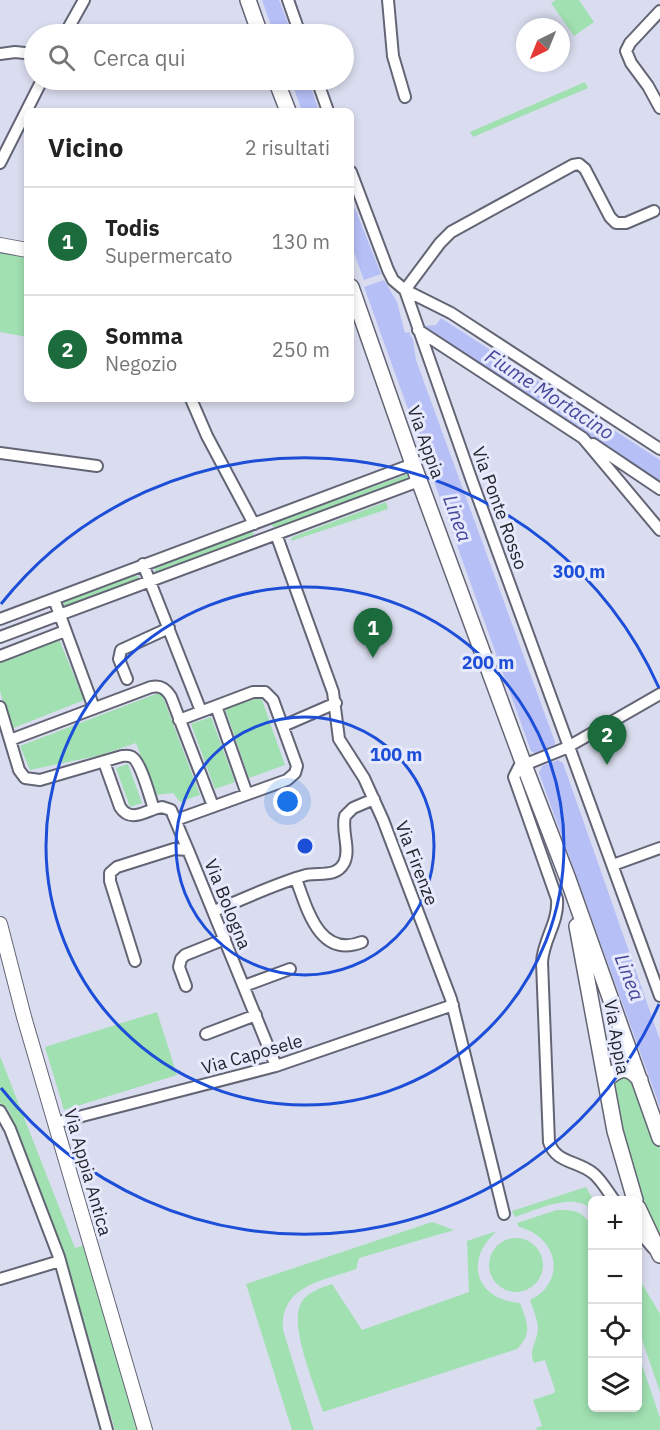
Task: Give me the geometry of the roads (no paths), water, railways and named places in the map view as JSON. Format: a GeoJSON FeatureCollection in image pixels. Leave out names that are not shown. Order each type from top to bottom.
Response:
{"type":"FeatureCollection","features":[{"type":"Feature","properties":{"kind":"main road"},"geometry":{"type":"LineString","coordinates":[[248,0],[256,24]]}},
{"type":"Feature","properties":{"kind":"main road"},"geometry":{"type":"LineString","coordinates":[[280,90],[287,108]]}},
{"type":"Feature","properties":{"kind":"main road","name":"Via Appia"},"geometry":{"type":"LineString","coordinates":[[356,315],[526,764],[660,1138]]}},
{"type":"Feature","properties":{"kind":"main road","name":"Via Appia"},"geometry":{"type":"LineString","coordinates":[[568,879],[619,1148],[633,1196]]}},
{"type":"Feature","properties":{"kind":"main road"},"geometry":{"type":"LineString","coordinates":[[606,1080],[616,1072],[623,1070],[634,1072],[640,1080]]}},
{"type":"Feature","properties":{"kind":"main road","name":"Via Appia"},"geometry":{"type":"LineString","coordinates":[[642,1217],[660,1256]]}},
{"type":"Feature","properties":{"kind":"street"},"geometry":{"type":"LineString","coordinates":[[71,24],[84,0]]}},
{"type":"Feature","properties":{"kind":"street"},"geometry":{"type":"LineString","coordinates":[[288,0],[296,24]]}},
{"type":"Feature","properties":{"kind":"street"},"geometry":{"type":"LineString","coordinates":[[388,0],[393,56],[405,97]]}},
{"type":"Feature","properties":{"kind":"street"},"geometry":{"type":"LineString","coordinates":[[660,11],[630,43],[626,51],[631,63],[648,86],[660,108]]}},
{"type":"Feature","properties":{"kind":"street"},"geometry":{"type":"LineString","coordinates":[[0,54],[24,53]]}},
{"type":"Feature","properties":{"kind":"street"},"geometry":{"type":"LineString","coordinates":[[28,108],[37,90]]}},
{"type":"Feature","properties":{"kind":"street"},"geometry":{"type":"LineString","coordinates":[[321,90],[327,108]]}},
{"type":"Feature","properties":{"kind":"street"},"geometry":{"type":"LineString","coordinates":[[0,163],[24,116]]}},
{"type":"Feature","properties":{"kind":"street"},"geometry":{"type":"LineString","coordinates":[[654,211],[624,223],[616,223],[610,217],[585,169],[579,164],[573,165],[451,232],[440,243],[406,292],[451,313],[660,449]]}},
{"type":"Feature","properties":{"kind":"street","name":"Via Ponte Rosso"},"geometry":{"type":"LineString","coordinates":[[354,180],[386,267],[393,280],[406,292],[472,481],[660,996]]}},
{"type":"Feature","properties":{"kind":"street"},"geometry":{"type":"LineString","coordinates":[[0,245],[24,249]]}},
{"type":"Feature","properties":{"kind":"street"},"geometry":{"type":"LineString","coordinates":[[417,328],[660,489]]}},
{"type":"Feature","properties":{"kind":"street","name":"Via Firenze"},"geometry":{"type":"LineString","coordinates":[[193,402],[207,436],[257,523],[271,536],[336,704],[336,725],[341,744],[357,767],[374,799],[391,839],[453,1005],[504,1214]]}},
{"type":"Feature","properties":{"kind":"street"},"geometry":{"type":"LineString","coordinates":[[583,438],[660,530]]}},
{"type":"Feature","properties":{"kind":"street"},"geometry":{"type":"LineString","coordinates":[[0,453],[97,466]]}},
{"type":"Feature","properties":{"kind":"street"},"geometry":{"type":"LineString","coordinates":[[0,619],[413,464]]}},
{"type":"Feature","properties":{"kind":"street"},"geometry":{"type":"LineString","coordinates":[[0,637],[419,481]]}},
{"type":"Feature","properties":{"kind":"street"},"geometry":{"type":"LineString","coordinates":[[143,564],[201,711]]}},
{"type":"Feature","properties":{"kind":"street"},"geometry":{"type":"LineString","coordinates":[[54,599],[94,708]]}},
{"type":"Feature","properties":{"kind":"street"},"geometry":{"type":"LineString","coordinates":[[127,679],[119,659],[121,650],[169,628]]}},
{"type":"Feature","properties":{"kind":"street"},"geometry":{"type":"LineString","coordinates":[[0,656],[65,631]]}},
{"type":"Feature","properties":{"kind":"street"},"geometry":{"type":"LineString","coordinates":[[10,740],[151,687],[160,686],[170,694],[213,806]]}},
{"type":"Feature","properties":{"kind":"street"},"geometry":{"type":"LineString","coordinates":[[176,820],[287,780],[295,773],[297,763],[273,700],[265,692],[253,692],[179,720]]}},
{"type":"Feature","properties":{"kind":"street"},"geometry":{"type":"LineString","coordinates":[[611,1196],[597,1176],[582,1166],[560,1158],[551,1149],[549,1142],[542,963],[545,941],[555,920],[557,903],[555,891],[515,782],[516,770],[568,747],[660,694]]}},
{"type":"Feature","properties":{"kind":"street"},"geometry":{"type":"LineString","coordinates":[[282,726],[336,704]]}},
{"type":"Feature","properties":{"kind":"street"},"geometry":{"type":"LineString","coordinates":[[216,706],[247,794]]}},
{"type":"Feature","properties":{"kind":"street"},"geometry":{"type":"LineString","coordinates":[[0,707],[21,774],[31,780],[40,780],[126,755],[134,758],[154,809]]}},
{"type":"Feature","properties":{"kind":"street"},"geometry":{"type":"LineString","coordinates":[[104,762],[124,813],[134,816],[154,809],[169,808],[188,850]]}},
{"type":"Feature","properties":{"kind":"street"},"geometry":{"type":"LineString","coordinates":[[214,911],[296,879],[313,874],[332,873],[340,868],[346,855],[345,816],[352,808],[374,799]]}},
{"type":"Feature","properties":{"kind":"street"},"geometry":{"type":"LineString","coordinates":[[613,865],[660,848]]}},
{"type":"Feature","properties":{"kind":"street","name":"Via Bologna"},"geometry":{"type":"LineString","coordinates":[[135,961],[110,881],[110,873],[117,867],[174,849],[188,850],[276,1066]]}},
{"type":"Feature","properties":{"kind":"street"},"geometry":{"type":"LineString","coordinates":[[296,879],[319,932],[344,945],[362,942]]}},
{"type":"Feature","properties":{"kind":"street","name":"Via Appia Antica"},"geometry":{"type":"LineString","coordinates":[[0,924],[24,1017],[145,1430]]}},
{"type":"Feature","properties":{"kind":"street"},"geometry":{"type":"LineString","coordinates":[[186,986],[179,967],[181,958],[225,939]]}},
{"type":"Feature","properties":{"kind":"street"},"geometry":{"type":"LineString","coordinates":[[244,986],[290,969]]}},
{"type":"Feature","properties":{"kind":"street","name":"Via Caposele"},"geometry":{"type":"LineString","coordinates":[[55,1123],[276,1066],[453,1005]]}},
{"type":"Feature","properties":{"kind":"street"},"geometry":{"type":"LineString","coordinates":[[206,1034],[256,1015]]}},
{"type":"Feature","properties":{"kind":"street"},"geometry":{"type":"LineString","coordinates":[[0,1111],[10,1129],[60,1261],[107,1430]]}},
{"type":"Feature","properties":{"kind":"street"},"geometry":{"type":"LineString","coordinates":[[642,1235],[660,1256]]}},
{"type":"Feature","properties":{"kind":"street"},"geometry":{"type":"LineString","coordinates":[[0,1280],[60,1261]]}},
{"type":"Feature","properties":{"kind":"water"},"geometry":{"type":"Polygon","coordinates":[[[262,0],[279,0],[288,24],[270,24],[262,0]]]}},
{"type":"Feature","properties":{"kind":"water"},"geometry":{"type":"Polygon","coordinates":[[[295,90],[312,90],[318,108],[301,108],[295,90]]]}},
{"type":"Feature","properties":{"kind":"water"},"geometry":{"type":"Polygon","coordinates":[[[354,206],[381,274],[364,280],[354,252],[354,206]]]}},
{"type":"Feature","properties":{"kind":"water","name":"Linea"},"geometry":{"type":"Polygon","coordinates":[[[384,280],[397,302],[405,333],[409,332],[413,340],[416,360],[555,742],[553,749],[538,755],[531,751],[364,287],[384,280]]]}},
{"type":"Feature","properties":{"kind":"water","name":"Fiume Mortacino"},"geometry":{"type":"Polygon","coordinates":[[[441,318],[660,460],[660,483],[432,334],[424,326],[436,325],[441,318]]]}},
{"type":"Feature","properties":{"kind":"water","name":"Linea"},"geometry":{"type":"Polygon","coordinates":[[[558,760],[563,763],[660,1040],[660,1107],[539,773],[542,766],[558,760]]]}},
{"type":"Feature","properties":{"kind":"place","name":"Todis"},"geometry":{"type":"Point","coordinates":[373,658]}},
{"type":"Feature","properties":{"kind":"place","name":"Somma"},"geometry":{"type":"Point","coordinates":[607,765]}}]}
